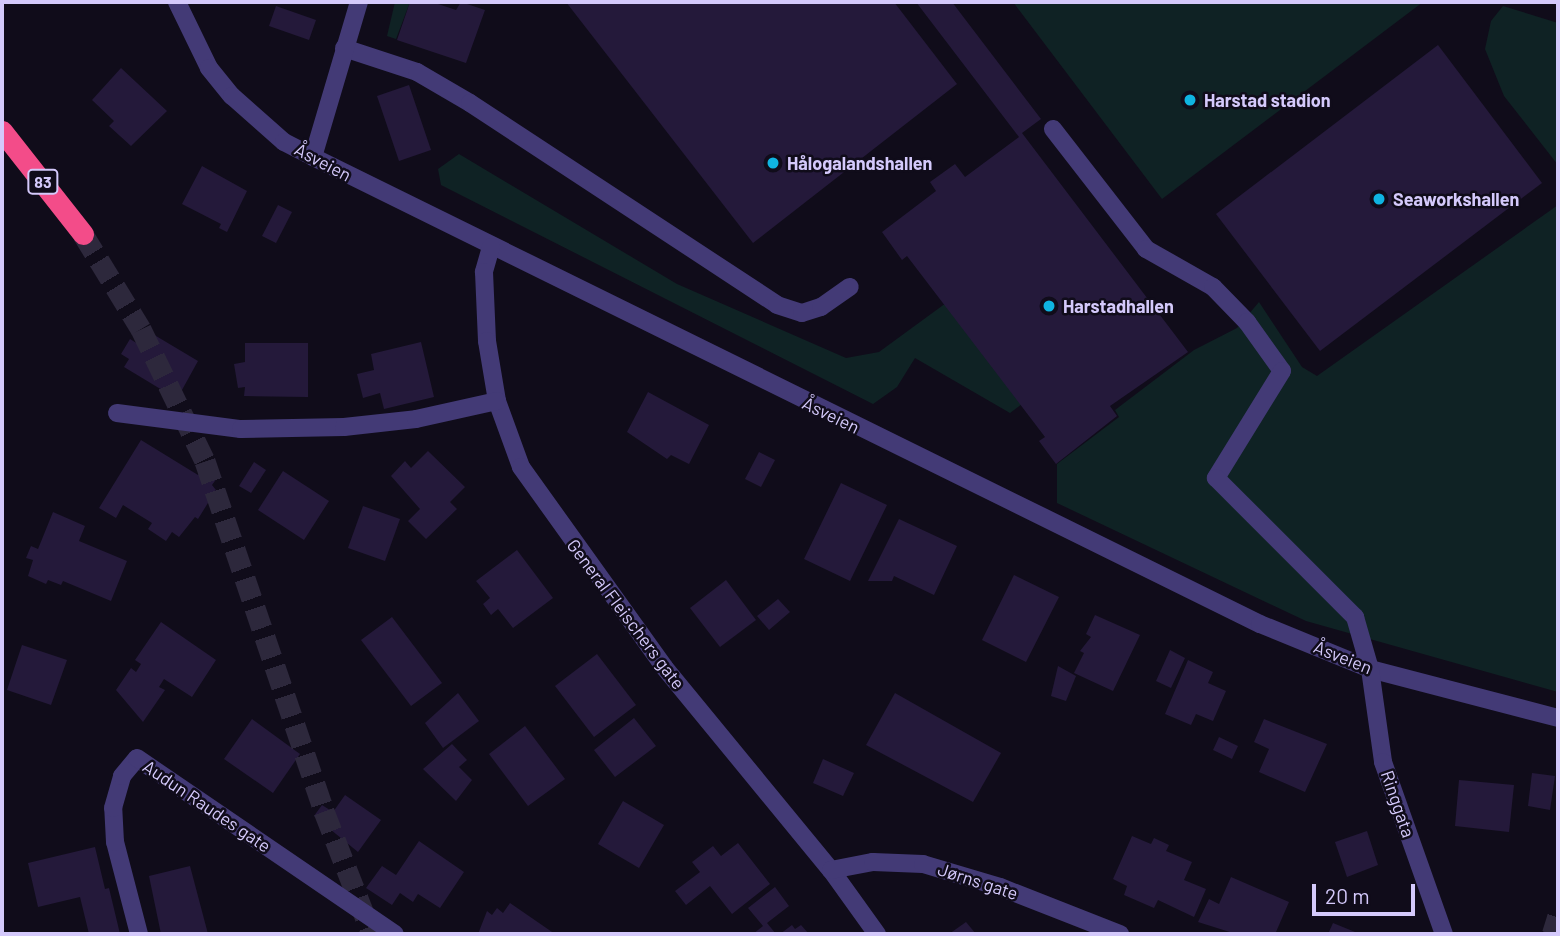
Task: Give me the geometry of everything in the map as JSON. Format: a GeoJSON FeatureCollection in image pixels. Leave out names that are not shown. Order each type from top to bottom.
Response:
{"type":"FeatureCollection","features":[{"type":"Feature","properties":{"kind":"highway","name":"83"},"geometry":{"type":"LineString","coordinates":[[2,131],[83,233]]}},
{"type":"Feature","properties":{"kind":"street","name":"Åsveien"},"geometry":{"type":"LineString","coordinates":[[177,2],[209,68],[232,96],[284,142],[1153,574],[1370,669],[1558,718]]}},
{"type":"Feature","properties":{"kind":"street"},"geometry":{"type":"LineString","coordinates":[[313,157],[359,2]]}},
{"type":"Feature","properties":{"kind":"street"},"geometry":{"type":"LineString","coordinates":[[344,48],[417,72],[470,103],[777,304],[802,313],[821,307],[850,287]]}},
{"type":"Feature","properties":{"kind":"street","name":"Ringgata"},"geometry":{"type":"LineString","coordinates":[[1053,129],[1146,249],[1213,287],[1247,322],[1282,371],[1216,478],[1355,617],[1370,669],[1383,762],[1444,934]]}},
{"type":"Feature","properties":{"kind":"street","name":"General Fleischers gate"},"geometry":{"type":"LineString","coordinates":[[491,247],[484,272],[487,341],[498,401],[521,467],[579,552],[664,667],[831,870],[877,934]]}},
{"type":"Feature","properties":{"kind":"street"},"geometry":{"type":"LineString","coordinates":[[117,413],[241,429],[344,427],[416,419],[498,401]]}},
{"type":"Feature","properties":{"kind":"street","name":"Audun Raudes gate"},"geometry":{"type":"LineString","coordinates":[[139,934],[115,842],[113,808],[122,776],[137,758],[395,934]]}},
{"type":"Feature","properties":{"kind":"street","name":"Jørns gate"},"geometry":{"type":"LineString","coordinates":[[831,870],[873,862],[923,863],[1000,887],[1120,934]]}},
{"type":"Feature","properties":{"kind":"green space"},"geometry":{"type":"Polygon","coordinates":[[[395,2],[410,2],[396,39],[387,36],[395,2]]]}},
{"type":"Feature","properties":{"kind":"green space","name":"Harstad stadion"},"geometry":{"type":"Polygon","coordinates":[[[1013,2],[1423,2],[1162,199],[1013,2]]]}},
{"type":"Feature","properties":{"kind":"green space"},"geometry":{"type":"Polygon","coordinates":[[[1503,6],[1558,23],[1558,165],[1504,96],[1485,49],[1491,21],[1503,6]]]}},
{"type":"Feature","properties":{"kind":"green space"},"geometry":{"type":"Polygon","coordinates":[[[459,154],[677,284],[846,358],[879,352],[946,303],[1022,404],[1010,413],[915,358],[897,387],[873,404],[441,185],[438,169],[459,154]]]}},
{"type":"Feature","properties":{"kind":"green space"},"geometry":{"type":"Polygon","coordinates":[[[1558,205],[1558,692],[1306,621],[1057,503],[1057,464],[1119,417],[1115,410],[1194,350],[1237,328],[1259,302],[1302,367],[1317,376],[1558,205]]]}},
{"type":"Feature","properties":{"kind":"building"},"geometry":{"type":"Polygon","coordinates":[[[410,2],[432,2],[456,10],[461,2],[485,10],[466,63],[397,40],[410,2]]]}},
{"type":"Feature","properties":{"kind":"building","name":"Hålogalandshallen"},"geometry":{"type":"Polygon","coordinates":[[[566,2],[894,2],[957,84],[753,243],[566,2]]]}},
{"type":"Feature","properties":{"kind":"building","name":"Harstadhallen"},"geometry":{"type":"Polygon","coordinates":[[[916,2],[952,2],[1041,119],[1022,133],[1188,352],[1110,406],[1117,416],[1056,464],[1039,441],[1045,437],[907,256],[902,260],[882,232],[936,191],[930,182],[955,164],[965,177],[1019,137],[916,2]]]}},
{"type":"Feature","properties":{"kind":"building"},"geometry":{"type":"Polygon","coordinates":[[[276,6],[316,20],[309,40],[269,26],[276,6]]]}},
{"type":"Feature","properties":{"kind":"building","name":"Seaworkshallen"},"geometry":{"type":"Polygon","coordinates":[[[1438,45],[1542,183],[1320,351],[1216,214],[1438,45]]]}},
{"type":"Feature","properties":{"kind":"building"},"geometry":{"type":"Polygon","coordinates":[[[121,68],[167,111],[131,146],[109,126],[114,121],[92,100],[121,68]]]}},
{"type":"Feature","properties":{"kind":"building"},"geometry":{"type":"Polygon","coordinates":[[[409,85],[431,150],[399,161],[377,96],[409,85]]]}},
{"type":"Feature","properties":{"kind":"building"},"geometry":{"type":"Polygon","coordinates":[[[202,166],[247,191],[227,232],[219,228],[221,224],[182,204],[202,166]]]}},
{"type":"Feature","properties":{"kind":"building"},"geometry":{"type":"Polygon","coordinates":[[[278,205],[292,212],[276,243],[262,236],[278,205]]]}},
{"type":"Feature","properties":{"kind":"building"},"geometry":{"type":"Polygon","coordinates":[[[146,330],[198,361],[177,399],[124,367],[129,359],[121,354],[130,339],[138,344],[146,330]]]}},
{"type":"Feature","properties":{"kind":"building"},"geometry":{"type":"Polygon","coordinates":[[[421,342],[434,397],[384,409],[380,393],[363,398],[357,374],[374,370],[371,354],[421,342]]]}},
{"type":"Feature","properties":{"kind":"building"},"geometry":{"type":"Polygon","coordinates":[[[245,343],[308,343],[308,397],[244,396],[245,387],[238,388],[234,364],[245,362],[245,343]]]}},
{"type":"Feature","properties":{"kind":"building"},"geometry":{"type":"Polygon","coordinates":[[[648,392],[709,425],[689,464],[671,455],[667,459],[627,432],[648,392]]]}},
{"type":"Feature","properties":{"kind":"building"},"geometry":{"type":"Polygon","coordinates":[[[141,440],[198,475],[205,464],[220,474],[212,485],[216,490],[198,519],[195,517],[179,537],[172,532],[166,541],[148,529],[152,523],[123,505],[116,518],[99,508],[141,440]]]}},
{"type":"Feature","properties":{"kind":"building"},"geometry":{"type":"Polygon","coordinates":[[[428,451],[465,487],[450,502],[457,509],[426,539],[408,521],[420,509],[391,476],[405,461],[411,468],[428,451]]]}},
{"type":"Feature","properties":{"kind":"building"},"geometry":{"type":"Polygon","coordinates":[[[759,452],[775,460],[761,487],[745,479],[759,452]]]}},
{"type":"Feature","properties":{"kind":"building"},"geometry":{"type":"Polygon","coordinates":[[[254,462],[266,470],[251,493],[239,486],[254,462]]]}},
{"type":"Feature","properties":{"kind":"building"},"geometry":{"type":"Polygon","coordinates":[[[283,471],[329,501],[304,540],[258,510],[283,471]]]}},
{"type":"Feature","properties":{"kind":"building"},"geometry":{"type":"Polygon","coordinates":[[[841,483],[887,505],[850,581],[804,559],[841,483]]]}},
{"type":"Feature","properties":{"kind":"building"},"geometry":{"type":"Polygon","coordinates":[[[363,506],[400,519],[385,561],[348,548],[363,506]]]}},
{"type":"Feature","properties":{"kind":"building"},"geometry":{"type":"Polygon","coordinates":[[[53,512],[85,526],[79,541],[127,561],[111,601],[63,581],[61,585],[48,580],[46,584],[28,576],[33,560],[26,558],[31,546],[38,549],[53,512]]]}},
{"type":"Feature","properties":{"kind":"building"},"geometry":{"type":"Polygon","coordinates":[[[899,519],[957,546],[934,595],[894,576],[892,581],[868,581],[899,519]]]}},
{"type":"Feature","properties":{"kind":"building"},"geometry":{"type":"Polygon","coordinates":[[[517,550],[553,598],[513,628],[498,609],[491,615],[483,604],[490,598],[476,581],[517,550]]]}},
{"type":"Feature","properties":{"kind":"building"},"geometry":{"type":"Polygon","coordinates":[[[1014,575],[1059,597],[1026,662],[982,640],[1014,575]]]}},
{"type":"Feature","properties":{"kind":"building"},"geometry":{"type":"Polygon","coordinates":[[[726,580],[756,620],[720,647],[690,608],[726,580]]]}},
{"type":"Feature","properties":{"kind":"building"},"geometry":{"type":"Polygon","coordinates":[[[778,599],[790,612],[769,630],[757,616],[778,599]]]}},
{"type":"Feature","properties":{"kind":"building"},"geometry":{"type":"Polygon","coordinates":[[[1095,615],[1140,635],[1113,691],[1074,673],[1084,653],[1080,651],[1091,637],[1086,634],[1095,615]]]}},
{"type":"Feature","properties":{"kind":"building"},"geometry":{"type":"Polygon","coordinates":[[[392,617],[442,683],[411,706],[361,640],[392,617]]]}},
{"type":"Feature","properties":{"kind":"building"},"geometry":{"type":"Polygon","coordinates":[[[161,622],[216,660],[192,697],[164,679],[159,687],[165,690],[143,722],[116,690],[131,668],[136,672],[141,664],[135,660],[161,622]]]}},
{"type":"Feature","properties":{"kind":"building"},"geometry":{"type":"Polygon","coordinates":[[[22,645],[67,660],[51,705],[7,690],[22,645]]]}},
{"type":"Feature","properties":{"kind":"building"},"geometry":{"type":"Polygon","coordinates":[[[1170,650],[1185,658],[1171,688],[1156,681],[1170,650]]]}},
{"type":"Feature","properties":{"kind":"building"},"geometry":{"type":"Polygon","coordinates":[[[597,654],[636,705],[594,737],[555,686],[597,654]]]}},
{"type":"Feature","properties":{"kind":"building"},"geometry":{"type":"Polygon","coordinates":[[[1188,660],[1213,672],[1208,683],[1226,691],[1213,721],[1196,714],[1191,725],[1165,714],[1188,660]]]}},
{"type":"Feature","properties":{"kind":"building"},"geometry":{"type":"Polygon","coordinates":[[[1058,666],[1076,676],[1066,701],[1051,696],[1058,666]]]}},
{"type":"Feature","properties":{"kind":"building"},"geometry":{"type":"Polygon","coordinates":[[[458,693],[479,721],[443,748],[425,723],[458,693]]]}},
{"type":"Feature","properties":{"kind":"building"},"geometry":{"type":"Polygon","coordinates":[[[895,693],[1001,753],[973,802],[866,745],[895,693]]]}},
{"type":"Feature","properties":{"kind":"building"},"geometry":{"type":"Polygon","coordinates":[[[634,718],[656,746],[615,777],[594,750],[634,718]]]}},
{"type":"Feature","properties":{"kind":"building"},"geometry":{"type":"Polygon","coordinates":[[[252,719],[300,754],[273,793],[224,759],[252,719]]]}},
{"type":"Feature","properties":{"kind":"building"},"geometry":{"type":"Polygon","coordinates":[[[1264,719],[1327,744],[1305,792],[1259,772],[1269,749],[1254,742],[1264,719]]]}},
{"type":"Feature","properties":{"kind":"building"},"geometry":{"type":"Polygon","coordinates":[[[525,726],[565,779],[528,806],[489,754],[525,726]]]}},
{"type":"Feature","properties":{"kind":"building"},"geometry":{"type":"Polygon","coordinates":[[[1219,737],[1238,746],[1232,759],[1213,750],[1219,737]]]}},
{"type":"Feature","properties":{"kind":"building"},"geometry":{"type":"Polygon","coordinates":[[[452,744],[467,760],[459,767],[472,780],[456,801],[423,769],[452,744]]]}},
{"type":"Feature","properties":{"kind":"building"},"geometry":{"type":"Polygon","coordinates":[[[823,759],[854,773],[843,796],[813,783],[823,759]]]}},
{"type":"Feature","properties":{"kind":"building"},"geometry":{"type":"Polygon","coordinates":[[[1532,773],[1555,776],[1550,810],[1528,806],[1532,773]]]}},
{"type":"Feature","properties":{"kind":"building"},"geometry":{"type":"Polygon","coordinates":[[[1459,780],[1514,785],[1509,832],[1455,826],[1459,780]]]}},
{"type":"Feature","properties":{"kind":"building"},"geometry":{"type":"Polygon","coordinates":[[[345,795],[381,820],[358,852],[314,816],[322,805],[333,812],[345,795]]]}},
{"type":"Feature","properties":{"kind":"building"},"geometry":{"type":"Polygon","coordinates":[[[623,801],[664,825],[639,868],[598,844],[623,801]]]}},
{"type":"Feature","properties":{"kind":"building"},"geometry":{"type":"Polygon","coordinates":[[[1367,831],[1378,865],[1347,877],[1335,842],[1367,831]]]}},
{"type":"Feature","properties":{"kind":"building"},"geometry":{"type":"Polygon","coordinates":[[[1132,836],[1151,844],[1154,838],[1169,845],[1166,851],[1192,862],[1184,880],[1206,889],[1194,917],[1158,900],[1154,908],[1124,895],[1127,886],[1113,879],[1132,836]]]}},
{"type":"Feature","properties":{"kind":"building"},"geometry":{"type":"Polygon","coordinates":[[[419,841],[464,872],[440,908],[418,894],[413,902],[400,893],[392,905],[366,888],[382,866],[396,875],[419,841]]]}},
{"type":"Feature","properties":{"kind":"building"},"geometry":{"type":"Polygon","coordinates":[[[738,843],[770,884],[732,914],[710,886],[686,905],[675,891],[700,872],[692,862],[713,846],[721,856],[738,843]]]}},
{"type":"Feature","properties":{"kind":"building"},"geometry":{"type":"Polygon","coordinates":[[[95,847],[105,889],[109,888],[120,934],[89,934],[80,897],[38,907],[28,863],[95,847]]]}},
{"type":"Feature","properties":{"kind":"building"},"geometry":{"type":"Polygon","coordinates":[[[190,866],[208,934],[161,934],[149,876],[190,866]]]}},
{"type":"Feature","properties":{"kind":"building"},"geometry":{"type":"Polygon","coordinates":[[[1231,877],[1289,902],[1276,932],[1236,934],[1198,922],[1209,899],[1219,904],[1231,877]]]}},
{"type":"Feature","properties":{"kind":"building"},"geometry":{"type":"Polygon","coordinates":[[[775,887],[789,906],[767,923],[776,934],[753,934],[763,926],[748,908],[775,887]]]}},
{"type":"Feature","properties":{"kind":"building"},"geometry":{"type":"Polygon","coordinates":[[[510,903],[555,934],[478,934],[487,911],[492,915],[497,908],[503,913],[510,903]]]}},
{"type":"Feature","properties":{"kind":"building"},"geometry":{"type":"Polygon","coordinates":[[[966,922],[976,934],[949,934],[966,922]]]}},
{"type":"Feature","properties":{"kind":"building"},"geometry":{"type":"Polygon","coordinates":[[[1333,923],[1360,934],[1328,934],[1333,923]]]}},
{"type":"Feature","properties":{"kind":"building"},"geometry":{"type":"Polygon","coordinates":[[[792,925],[795,929],[801,925],[809,934],[780,934],[792,925]]]}},
{"type":"Feature","properties":{"kind":"tunnel"},"geometry":{"type":"LineString","coordinates":[[83,234],[141,329],[205,461],[324,811],[372,934]]}},
{"type":"Feature","properties":{"kind":"tunnel"},"geometry":{"type":"LineString","coordinates":[[1551,934],[1558,911]]}},
{"type":"Feature","properties":{"kind":"place","name":"Harstad stadion"},"geometry":{"type":"Point","coordinates":[1190,100]}},
{"type":"Feature","properties":{"kind":"place","name":"Hålogalandshallen"},"geometry":{"type":"Point","coordinates":[773,163]}},
{"type":"Feature","properties":{"kind":"place","name":"Seaworkshallen"},"geometry":{"type":"Point","coordinates":[1379,199]}},
{"type":"Feature","properties":{"kind":"place","name":"Harstadhallen"},"geometry":{"type":"Point","coordinates":[1049,306]}}]}
